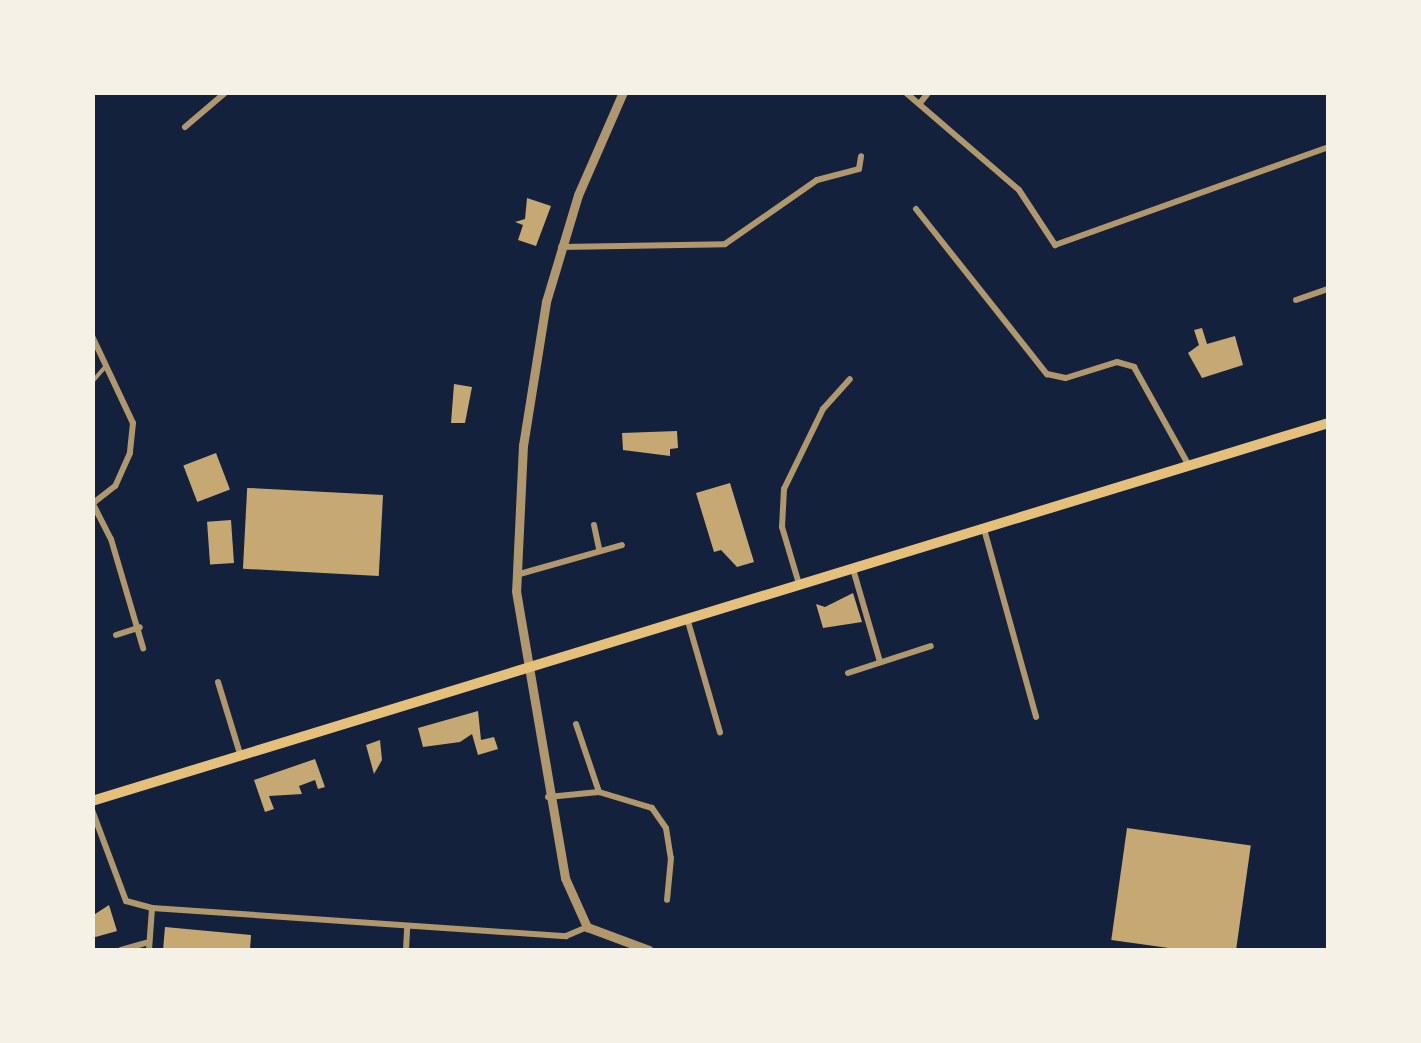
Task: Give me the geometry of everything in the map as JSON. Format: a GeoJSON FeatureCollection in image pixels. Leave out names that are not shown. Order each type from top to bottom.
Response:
{"type":"FeatureCollection","features":[{"type":"Feature","properties":{"kind":"main road"},"geometry":{"type":"LineString","coordinates":[[92,801],[1328,423]]}},
{"type":"Feature","properties":{"kind":"street"},"geometry":{"type":"LineString","coordinates":[[185,128],[226,92]]}},
{"type":"Feature","properties":{"kind":"street"},"geometry":{"type":"LineString","coordinates":[[622,92],[560,247],[523,444],[516,575],[548,797],[565,878],[587,927],[635,949],[649,950]]}},
{"type":"Feature","properties":{"kind":"street"},"geometry":{"type":"LineString","coordinates":[[905,92],[1020,190],[1048,240],[1062,246],[1328,147]]}},
{"type":"Feature","properties":{"kind":"street"},"geometry":{"type":"LineString","coordinates":[[920,103],[929,92]]}},
{"type":"Feature","properties":{"kind":"street"},"geometry":{"type":"LineString","coordinates":[[560,247],[725,244],[816,180],[859,168],[860,156]]}},
{"type":"Feature","properties":{"kind":"street"},"geometry":{"type":"LineString","coordinates":[[916,209],[1047,374],[1066,378],[1117,362],[1134,367],[1189,466]]}},
{"type":"Feature","properties":{"kind":"street"},"geometry":{"type":"LineString","coordinates":[[1296,300],[1328,290]]}},
{"type":"Feature","properties":{"kind":"street"},"geometry":{"type":"LineString","coordinates":[[92,336],[133,422],[130,452],[115,486],[93,504],[112,538],[143,648]]}},
{"type":"Feature","properties":{"kind":"street"},"geometry":{"type":"LineString","coordinates":[[799,584],[782,528],[784,489],[823,408],[850,379]]}},
{"type":"Feature","properties":{"kind":"street"},"geometry":{"type":"LineString","coordinates":[[594,526],[599,549]]}},
{"type":"Feature","properties":{"kind":"street"},"geometry":{"type":"LineString","coordinates":[[984,529],[1036,717]]}},
{"type":"Feature","properties":{"kind":"street"},"geometry":{"type":"LineString","coordinates":[[516,575],[575,562],[599,549],[622,545]]}},
{"type":"Feature","properties":{"kind":"street"},"geometry":{"type":"LineString","coordinates":[[852,568],[880,662]]}},
{"type":"Feature","properties":{"kind":"street"},"geometry":{"type":"LineString","coordinates":[[687,618],[720,732]]}},
{"type":"Feature","properties":{"kind":"street"},"geometry":{"type":"LineString","coordinates":[[116,635],[140,627]]}},
{"type":"Feature","properties":{"kind":"street"},"geometry":{"type":"LineString","coordinates":[[848,673],[932,646]]}},
{"type":"Feature","properties":{"kind":"street"},"geometry":{"type":"LineString","coordinates":[[218,682],[240,754]]}},
{"type":"Feature","properties":{"kind":"street"},"geometry":{"type":"LineString","coordinates":[[576,724],[599,792]]}},
{"type":"Feature","properties":{"kind":"street"},"geometry":{"type":"LineString","coordinates":[[548,797],[599,792],[652,808],[666,828],[668,900]]}},
{"type":"Feature","properties":{"kind":"street"},"geometry":{"type":"LineString","coordinates":[[92,810],[126,900],[152,908],[566,936],[587,927]]}},
{"type":"Feature","properties":{"kind":"street"},"geometry":{"type":"LineString","coordinates":[[120,950],[148,947],[152,908]]}},
{"type":"Feature","properties":{"kind":"street"},"geometry":{"type":"LineString","coordinates":[[406,950],[407,928]]}},
{"type":"Feature","properties":{"kind":"lane"},"geometry":{"type":"LineString","coordinates":[[92,382],[107,365]]}},
{"type":"Feature","properties":{"kind":"building"},"geometry":{"type":"Polygon","coordinates":[[[527,198],[551,206],[536,246],[518,240],[523,225],[515,222],[525,219],[527,198]]]}},
{"type":"Feature","properties":{"kind":"building"},"geometry":{"type":"Polygon","coordinates":[[[1202,328],[1207,344],[1235,336],[1243,365],[1202,378],[1188,353],[1199,345],[1194,330],[1202,328]]]}},
{"type":"Feature","properties":{"kind":"building"},"geometry":{"type":"Polygon","coordinates":[[[454,384],[472,387],[465,423],[451,423],[454,384]]]}},
{"type":"Feature","properties":{"kind":"building"},"geometry":{"type":"Polygon","coordinates":[[[677,431],[678,448],[670,449],[670,456],[623,450],[622,433],[677,431]]]}},
{"type":"Feature","properties":{"kind":"building"},"geometry":{"type":"Polygon","coordinates":[[[216,453],[230,489],[197,502],[183,466],[216,453]]]}},
{"type":"Feature","properties":{"kind":"building"},"geometry":{"type":"Polygon","coordinates":[[[730,483],[754,562],[737,567],[721,550],[714,552],[696,493],[730,483]]]}},
{"type":"Feature","properties":{"kind":"building"},"geometry":{"type":"Polygon","coordinates":[[[247,488],[383,495],[379,576],[243,569],[247,488]]]}},
{"type":"Feature","properties":{"kind":"building"},"geometry":{"type":"Polygon","coordinates":[[[231,520],[234,563],[210,565],[207,522],[231,520]]]}},
{"type":"Feature","properties":{"kind":"building"},"geometry":{"type":"Polygon","coordinates":[[[853,593],[862,622],[823,628],[816,604],[825,607],[853,593]]]}},
{"type":"Feature","properties":{"kind":"building"},"geometry":{"type":"Polygon","coordinates":[[[478,711],[481,740],[494,737],[498,749],[478,755],[472,734],[460,742],[423,747],[418,728],[478,711]]]}},
{"type":"Feature","properties":{"kind":"building"},"geometry":{"type":"Polygon","coordinates":[[[380,740],[382,760],[374,774],[366,745],[380,740]]]}},
{"type":"Feature","properties":{"kind":"building"},"geometry":{"type":"Polygon","coordinates":[[[315,759],[325,787],[318,789],[315,780],[299,786],[302,794],[269,796],[274,809],[265,812],[254,780],[315,759]]]}},
{"type":"Feature","properties":{"kind":"building"},"geometry":{"type":"Polygon","coordinates":[[[1127,828],[1251,845],[1236,950],[1183,950],[1111,940],[1127,828]]]}},
{"type":"Feature","properties":{"kind":"building"},"geometry":{"type":"Polygon","coordinates":[[[109,905],[117,931],[92,938],[92,916],[109,905]]]}},
{"type":"Feature","properties":{"kind":"building"},"geometry":{"type":"Polygon","coordinates":[[[165,927],[251,935],[250,950],[163,950],[165,927]]]}}]}
